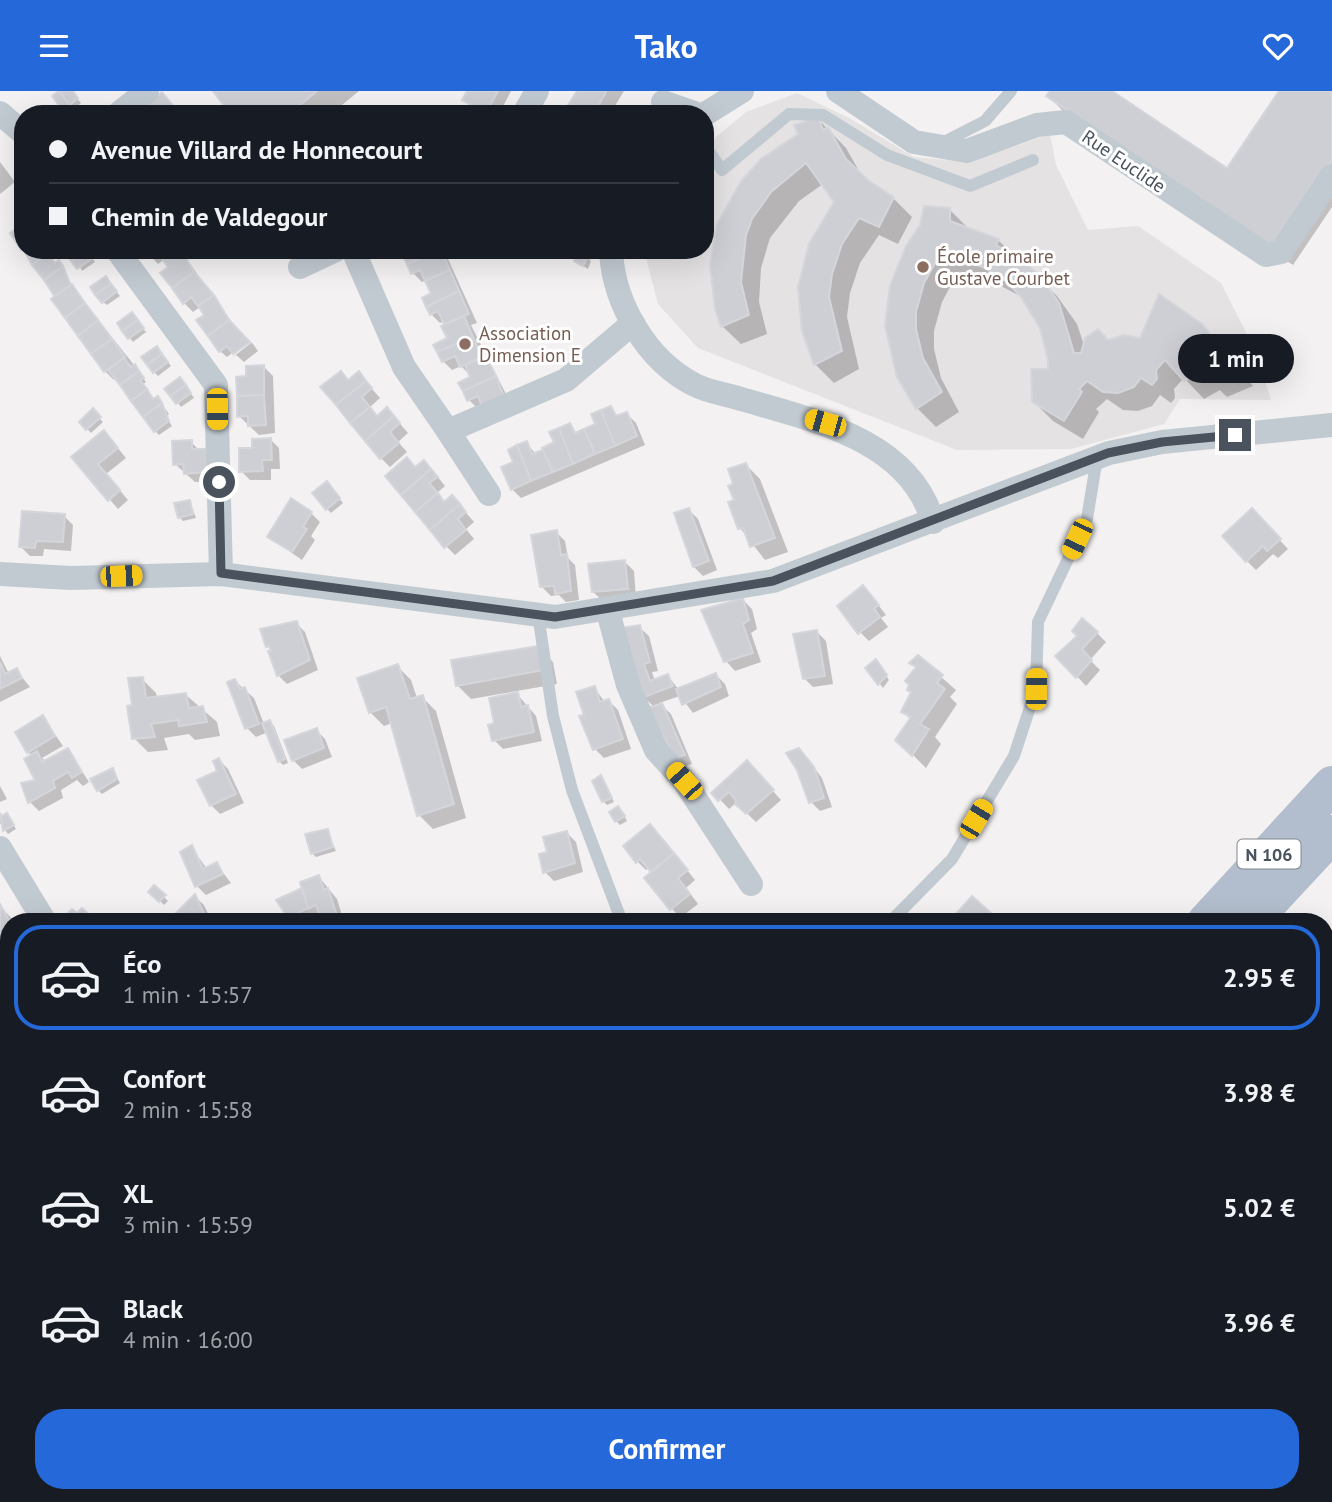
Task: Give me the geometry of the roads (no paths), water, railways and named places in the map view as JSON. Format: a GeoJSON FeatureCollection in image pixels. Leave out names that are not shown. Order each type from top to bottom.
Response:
{"type":"FeatureCollection","features":[{"type":"Feature","properties":{"kind":"main road","name":"N 106"},"geometry":{"type":"LineString","coordinates":[[1214,913],[1332,785]]}},
{"type":"Feature","properties":{"kind":"main road","name":"N 106"},"geometry":{"type":"LineString","coordinates":[[1258,913],[1332,834]]}},
{"type":"Feature","properties":{"kind":"street"},"geometry":{"type":"LineString","coordinates":[[129,105],[146,91]]}},
{"type":"Feature","properties":{"kind":"street"},"geometry":{"type":"LineString","coordinates":[[714,108],[742,91]]}},
{"type":"Feature","properties":{"kind":"street","name":"Rue Euclide"},"geometry":{"type":"LineString","coordinates":[[838,91],[914,142],[967,151],[1037,125],[1066,122],[1266,254],[1281,252],[1332,176]]}},
{"type":"Feature","properties":{"kind":"street"},"geometry":{"type":"LineString","coordinates":[[0,113],[14,125]]}},
{"type":"Feature","properties":{"kind":"street"},"geometry":{"type":"LineString","coordinates":[[124,259],[216,385],[221,573]]}},
{"type":"Feature","properties":{"kind":"street"},"geometry":{"type":"LineString","coordinates":[[300,267],[317,259]]}},
{"type":"Feature","properties":{"kind":"street"},"geometry":{"type":"LineString","coordinates":[[358,259],[404,367],[489,494]]}},
{"type":"Feature","properties":{"kind":"street"},"geometry":{"type":"LineString","coordinates":[[612,259],[615,278],[633,323],[659,360],[696,385],[825,423],[878,449],[916,482],[933,522]]}},
{"type":"Feature","properties":{"kind":"street"},"geometry":{"type":"LineString","coordinates":[[448,431],[566,380],[633,323]]}},
{"type":"Feature","properties":{"kind":"street"},"geometry":{"type":"LineString","coordinates":[[0,574],[71,578],[221,573],[555,617],[773,581],[1097,458],[1162,442],[1332,425]]}},
{"type":"Feature","properties":{"kind":"street"},"geometry":{"type":"LineString","coordinates":[[607,608],[628,685],[656,750],[684,781],[751,884]]}},
{"type":"Feature","properties":{"kind":"street"},"geometry":{"type":"LineString","coordinates":[[0,848],[40,913]]}},
{"type":"Feature","properties":{"kind":"lane"},"geometry":{"type":"LineString","coordinates":[[936,146],[985,121],[1011,91]]}},
{"type":"Feature","properties":{"kind":"lane"},"geometry":{"type":"LineString","coordinates":[[714,159],[722,170],[789,114],[823,115],[887,155],[970,186],[1033,160]]}},
{"type":"Feature","properties":{"kind":"lane"},"geometry":{"type":"LineString","coordinates":[[899,913],[952,859],[1014,756],[1036,689],[1038,622],[1087,519],[1097,458]]}},
{"type":"Feature","properties":{"kind":"lane"},"geometry":{"type":"LineString","coordinates":[[538,614],[553,716],[572,790],[619,913]]}},
{"type":"Feature","properties":{"kind":"place","name":"École primaire Gustave Courbet"},"geometry":{"type":"Point","coordinates":[923,267]}},
{"type":"Feature","properties":{"kind":"place","name":"Association Dimension E"},"geometry":{"type":"Point","coordinates":[465,344]}}]}
